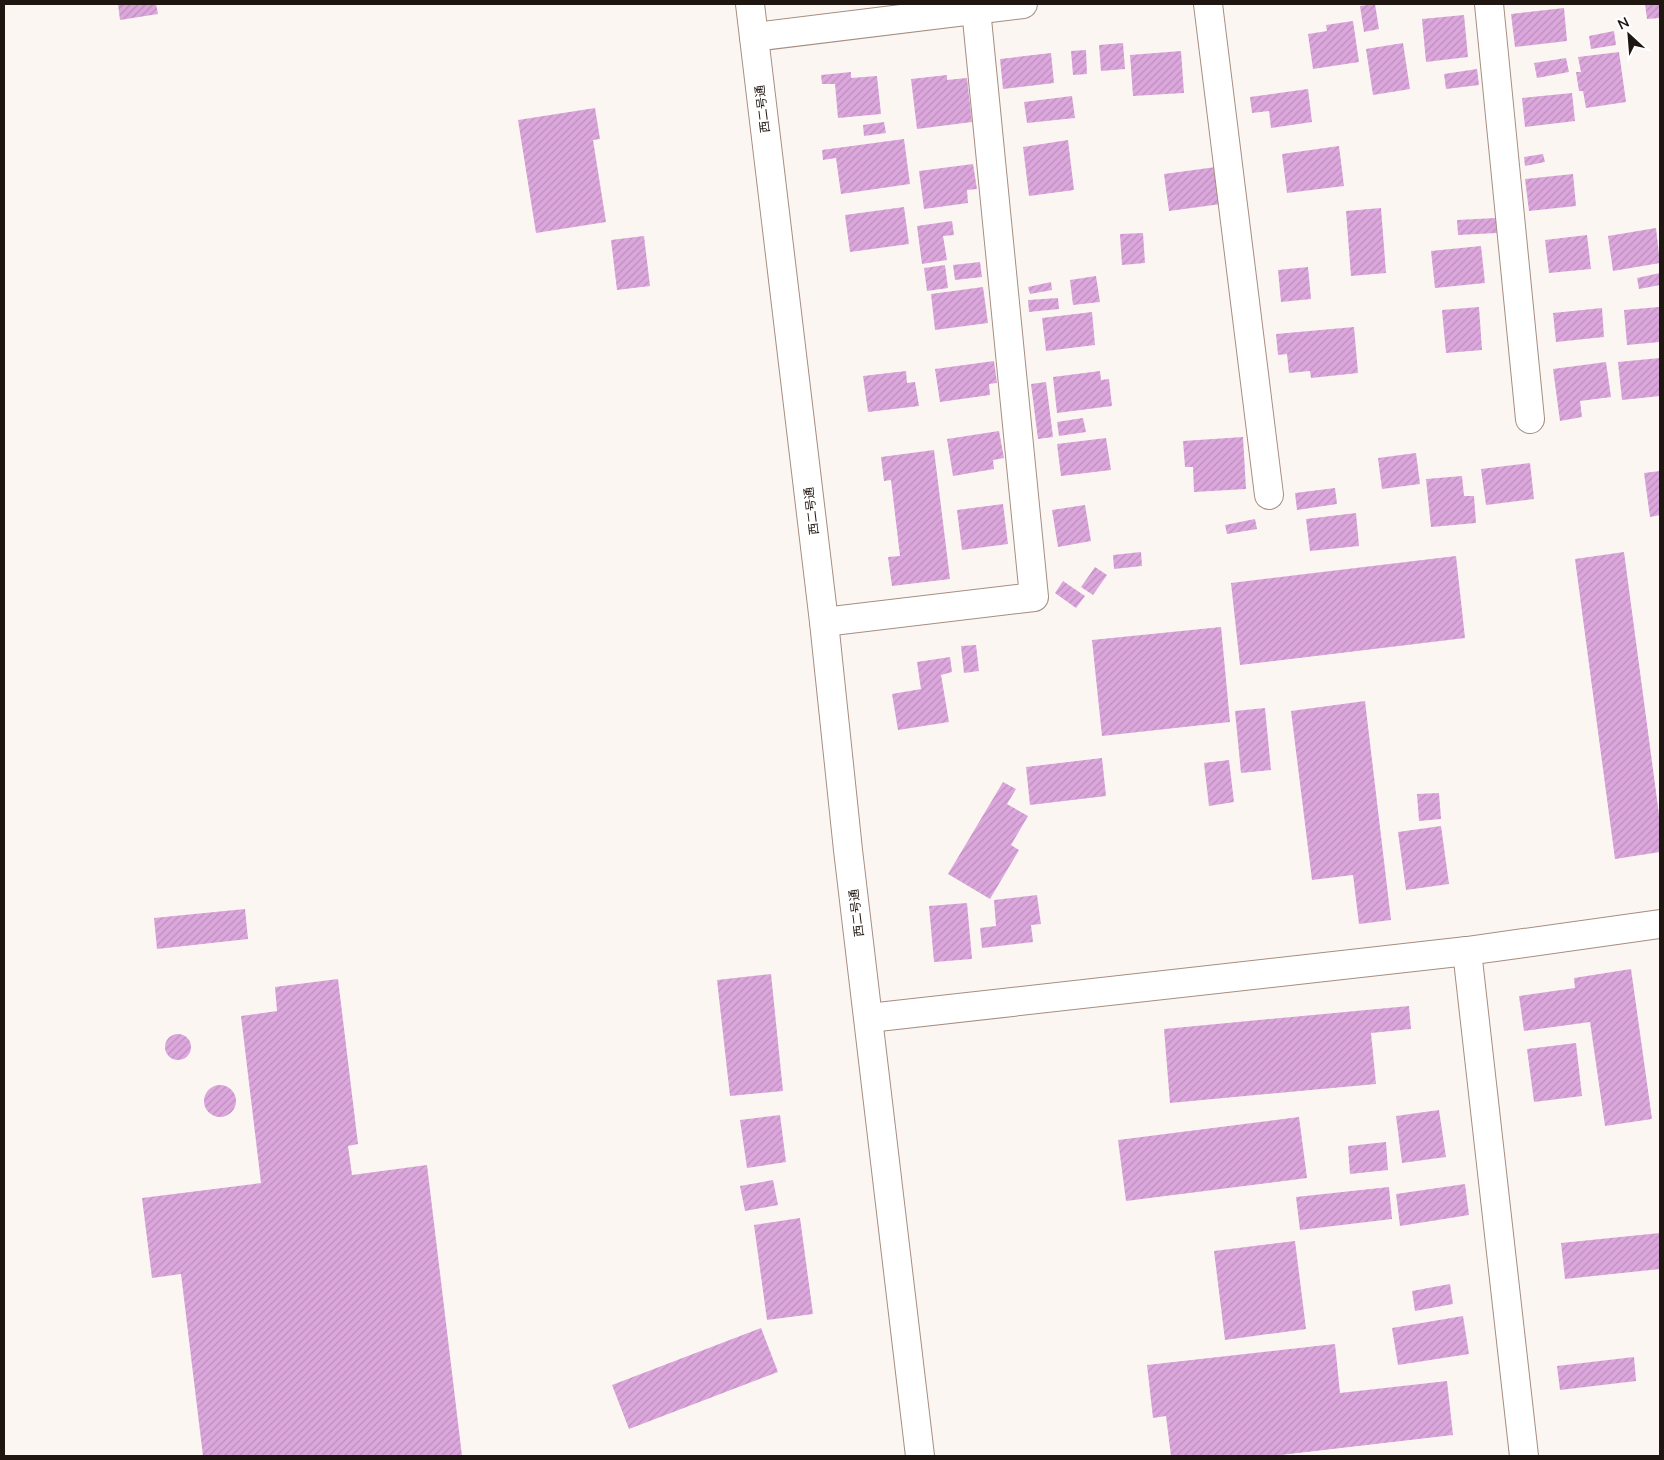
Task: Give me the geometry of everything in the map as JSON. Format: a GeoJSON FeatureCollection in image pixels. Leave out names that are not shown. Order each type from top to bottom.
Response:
{"type":"FeatureCollection","features":[{"type":"Feature","properties":{"kind":"street","name":"西二号通"},"geometry":{"type":"LineString","coordinates":[[750,4],[824,622],[848,850],[920,1456]]}},
{"type":"Feature","properties":{"kind":"street"},"geometry":{"type":"LineString","coordinates":[[754,37],[1023,4]]}},
{"type":"Feature","properties":{"kind":"street"},"geometry":{"type":"LineString","coordinates":[[1208,4],[1269,495]]}},
{"type":"Feature","properties":{"kind":"street"},"geometry":{"type":"LineString","coordinates":[[1489,4],[1530,419]]}},
{"type":"Feature","properties":{"kind":"street"},"geometry":{"type":"LineString","coordinates":[[824,622],[1034,598],[976,9]]}},
{"type":"Feature","properties":{"kind":"street"},"geometry":{"type":"LineString","coordinates":[[869,1018],[1467,951],[1660,924]]}},
{"type":"Feature","properties":{"kind":"street"},"geometry":{"type":"LineString","coordinates":[[1467,951],[1524,1456]]}},
{"type":"Feature","properties":{"kind":"building"},"geometry":{"type":"Polygon","coordinates":[[[118,4],[156,4],[158,14],[120,20],[118,4]]]}},
{"type":"Feature","properties":{"kind":"building"},"geometry":{"type":"Polygon","coordinates":[[[1375,4],[1379,29],[1364,32],[1360,6],[1375,4]]]}},
{"type":"Feature","properties":{"kind":"building"},"geometry":{"type":"Polygon","coordinates":[[[1645,4],[1660,4],[1660,18],[1647,19],[1645,4]]]}},
{"type":"Feature","properties":{"kind":"building"},"geometry":{"type":"Polygon","coordinates":[[[1564,8],[1567,41],[1515,47],[1511,14],[1564,8]]]}},
{"type":"Feature","properties":{"kind":"building"},"geometry":{"type":"Polygon","coordinates":[[[1464,15],[1468,57],[1426,62],[1422,19],[1464,15]]]}},
{"type":"Feature","properties":{"kind":"building"},"geometry":{"type":"Polygon","coordinates":[[[1353,21],[1359,62],[1313,69],[1308,34],[1327,31],[1326,25],[1353,21]]]}},
{"type":"Feature","properties":{"kind":"building"},"geometry":{"type":"Polygon","coordinates":[[[1614,31],[1616,45],[1591,49],[1589,36],[1614,31]]]}},
{"type":"Feature","properties":{"kind":"building"},"geometry":{"type":"Polygon","coordinates":[[[1123,43],[1125,69],[1101,71],[1099,45],[1123,43]]]}},
{"type":"Feature","properties":{"kind":"building"},"geometry":{"type":"Polygon","coordinates":[[[1403,43],[1410,89],[1373,95],[1366,49],[1403,43]]]}},
{"type":"Feature","properties":{"kind":"building"},"geometry":{"type":"Polygon","coordinates":[[[1086,50],[1087,74],[1073,75],[1071,51],[1086,50]]]}},
{"type":"Feature","properties":{"kind":"building"},"geometry":{"type":"Polygon","coordinates":[[[1181,51],[1184,93],[1133,96],[1130,55],[1181,51]]]}},
{"type":"Feature","properties":{"kind":"building"},"geometry":{"type":"Polygon","coordinates":[[[1619,52],[1626,102],[1586,108],[1583,91],[1579,91],[1576,72],[1581,72],[1578,57],[1619,52]]]}},
{"type":"Feature","properties":{"kind":"building"},"geometry":{"type":"Polygon","coordinates":[[[1051,53],[1054,83],[1003,89],[1000,59],[1051,53]]]}},
{"type":"Feature","properties":{"kind":"building"},"geometry":{"type":"Polygon","coordinates":[[[1566,58],[1569,72],[1537,78],[1534,63],[1566,58]]]}},
{"type":"Feature","properties":{"kind":"building"},"geometry":{"type":"Polygon","coordinates":[[[1477,69],[1479,85],[1446,89],[1444,74],[1477,69]]]}},
{"type":"Feature","properties":{"kind":"building"},"geometry":{"type":"Polygon","coordinates":[[[851,72],[851,78],[877,76],[881,114],[838,118],[835,84],[822,84],[821,75],[851,72]]]}},
{"type":"Feature","properties":{"kind":"building"},"geometry":{"type":"Polygon","coordinates":[[[947,75],[947,80],[967,78],[972,122],[917,129],[911,79],[947,75]]]}},
{"type":"Feature","properties":{"kind":"building"},"geometry":{"type":"Polygon","coordinates":[[[1308,89],[1312,122],[1271,128],[1269,111],[1252,113],[1250,97],[1308,89]]]}},
{"type":"Feature","properties":{"kind":"building"},"geometry":{"type":"Polygon","coordinates":[[[1572,93],[1575,121],[1525,127],[1522,98],[1572,93]]]}},
{"type":"Feature","properties":{"kind":"building"},"geometry":{"type":"Polygon","coordinates":[[[1072,96],[1075,118],[1027,123],[1024,102],[1072,96]]]}},
{"type":"Feature","properties":{"kind":"building"},"geometry":{"type":"Polygon","coordinates":[[[595,108],[600,139],[593,140],[606,222],[536,233],[518,120],[595,108]]]}},
{"type":"Feature","properties":{"kind":"building"},"geometry":{"type":"Polygon","coordinates":[[[884,122],[886,133],[864,136],[863,125],[884,122]]]}},
{"type":"Feature","properties":{"kind":"building"},"geometry":{"type":"Polygon","coordinates":[[[904,139],[910,184],[841,194],[836,158],[823,160],[822,150],[904,139]]]}},
{"type":"Feature","properties":{"kind":"building"},"geometry":{"type":"Polygon","coordinates":[[[1068,140],[1074,190],[1029,196],[1023,147],[1068,140]]]}},
{"type":"Feature","properties":{"kind":"building"},"geometry":{"type":"Polygon","coordinates":[[[1339,146],[1344,186],[1287,193],[1282,154],[1339,146]]]}},
{"type":"Feature","properties":{"kind":"building"},"geometry":{"type":"Polygon","coordinates":[[[1543,154],[1545,162],[1525,166],[1524,157],[1543,154]]]}},
{"type":"Feature","properties":{"kind":"building"},"geometry":{"type":"Polygon","coordinates":[[[973,164],[977,189],[967,190],[968,203],[924,209],[919,171],[973,164]]]}},
{"type":"Feature","properties":{"kind":"building"},"geometry":{"type":"Polygon","coordinates":[[[1216,167],[1221,204],[1169,211],[1164,174],[1216,167]]]}},
{"type":"Feature","properties":{"kind":"building"},"geometry":{"type":"Polygon","coordinates":[[[1573,174],[1576,206],[1529,211],[1525,179],[1573,174]]]}},
{"type":"Feature","properties":{"kind":"building"},"geometry":{"type":"Polygon","coordinates":[[[904,207],[909,244],[850,252],[845,215],[904,207]]]}},
{"type":"Feature","properties":{"kind":"building"},"geometry":{"type":"Polygon","coordinates":[[[1381,208],[1386,273],[1351,276],[1346,211],[1381,208]]]}},
{"type":"Feature","properties":{"kind":"building"},"geometry":{"type":"Polygon","coordinates":[[[1496,218],[1497,233],[1458,235],[1457,220],[1496,218]]]}},
{"type":"Feature","properties":{"kind":"building"},"geometry":{"type":"Polygon","coordinates":[[[952,221],[954,235],[943,236],[947,260],[922,264],[917,226],[952,221]]]}},
{"type":"Feature","properties":{"kind":"building"},"geometry":{"type":"Polygon","coordinates":[[[1656,228],[1660,263],[1613,271],[1608,236],[1656,228]]]}},
{"type":"Feature","properties":{"kind":"building"},"geometry":{"type":"Polygon","coordinates":[[[1143,233],[1145,263],[1122,265],[1120,234],[1143,233]]]}},
{"type":"Feature","properties":{"kind":"building"},"geometry":{"type":"Polygon","coordinates":[[[1587,235],[1591,269],[1549,273],[1545,240],[1587,235]]]}},
{"type":"Feature","properties":{"kind":"building"},"geometry":{"type":"Polygon","coordinates":[[[644,236],[650,286],[617,290],[611,240],[644,236]]]}},
{"type":"Feature","properties":{"kind":"building"},"geometry":{"type":"Polygon","coordinates":[[[1481,246],[1485,283],[1435,288],[1431,251],[1481,246]]]}},
{"type":"Feature","properties":{"kind":"building"},"geometry":{"type":"Polygon","coordinates":[[[980,262],[982,277],[955,280],[953,265],[980,262]]]}},
{"type":"Feature","properties":{"kind":"building"},"geometry":{"type":"Polygon","coordinates":[[[945,265],[948,288],[927,291],[924,268],[945,265]]]}},
{"type":"Feature","properties":{"kind":"building"},"geometry":{"type":"Polygon","coordinates":[[[1308,267],[1311,299],[1281,302],[1278,270],[1308,267]]]}},
{"type":"Feature","properties":{"kind":"building"},"geometry":{"type":"Polygon","coordinates":[[[1660,273],[1660,285],[1639,289],[1637,278],[1660,273]]]}},
{"type":"Feature","properties":{"kind":"building"},"geometry":{"type":"Polygon","coordinates":[[[1096,276],[1100,302],[1073,305],[1070,280],[1096,276]]]}},
{"type":"Feature","properties":{"kind":"building"},"geometry":{"type":"Polygon","coordinates":[[[1051,282],[1052,290],[1030,294],[1028,287],[1051,282]]]}},
{"type":"Feature","properties":{"kind":"building"},"geometry":{"type":"Polygon","coordinates":[[[983,287],[988,323],[935,330],[931,294],[983,287]]]}},
{"type":"Feature","properties":{"kind":"building"},"geometry":{"type":"Polygon","coordinates":[[[1058,298],[1059,309],[1029,312],[1028,300],[1058,298]]]}},
{"type":"Feature","properties":{"kind":"building"},"geometry":{"type":"Polygon","coordinates":[[[1479,307],[1482,350],[1446,353],[1442,310],[1479,307]]]}},
{"type":"Feature","properties":{"kind":"building"},"geometry":{"type":"Polygon","coordinates":[[[1659,307],[1660,342],[1627,345],[1624,310],[1659,307]]]}},
{"type":"Feature","properties":{"kind":"building"},"geometry":{"type":"Polygon","coordinates":[[[1602,308],[1604,337],[1556,342],[1553,313],[1602,308]]]}},
{"type":"Feature","properties":{"kind":"building"},"geometry":{"type":"Polygon","coordinates":[[[1092,312],[1095,345],[1046,351],[1042,318],[1092,312]]]}},
{"type":"Feature","properties":{"kind":"building"},"geometry":{"type":"Polygon","coordinates":[[[1354,327],[1358,373],[1311,378],[1310,371],[1289,373],[1287,354],[1278,355],[1276,334],[1354,327]]]}},
{"type":"Feature","properties":{"kind":"building"},"geometry":{"type":"Polygon","coordinates":[[[1660,358],[1660,396],[1622,400],[1618,362],[1660,358]]]}},
{"type":"Feature","properties":{"kind":"building"},"geometry":{"type":"Polygon","coordinates":[[[994,361],[997,383],[989,384],[990,395],[940,402],[935,369],[994,361]]]}},
{"type":"Feature","properties":{"kind":"building"},"geometry":{"type":"Polygon","coordinates":[[[1606,362],[1611,397],[1580,401],[1582,417],[1560,421],[1553,369],[1606,362]]]}},
{"type":"Feature","properties":{"kind":"building"},"geometry":{"type":"Polygon","coordinates":[[[906,371],[907,383],[915,382],[919,406],[868,412],[863,376],[906,371]]]}},
{"type":"Feature","properties":{"kind":"building"},"geometry":{"type":"Polygon","coordinates":[[[1100,371],[1101,380],[1109,379],[1112,406],[1057,413],[1053,377],[1100,371]]]}},
{"type":"Feature","properties":{"kind":"building"},"geometry":{"type":"Polygon","coordinates":[[[1046,382],[1053,437],[1038,439],[1031,384],[1046,382]]]}},
{"type":"Feature","properties":{"kind":"building"},"geometry":{"type":"Polygon","coordinates":[[[1083,418],[1086,432],[1059,436],[1057,422],[1083,418]]]}},
{"type":"Feature","properties":{"kind":"building"},"geometry":{"type":"Polygon","coordinates":[[[999,431],[1004,458],[993,460],[994,469],[953,476],[947,439],[999,431]]]}},
{"type":"Feature","properties":{"kind":"building"},"geometry":{"type":"Polygon","coordinates":[[[1243,437],[1246,489],[1194,492],[1193,467],[1185,467],[1183,441],[1243,437]]]}},
{"type":"Feature","properties":{"kind":"building"},"geometry":{"type":"Polygon","coordinates":[[[1106,438],[1111,470],[1061,476],[1057,444],[1106,438]]]}},
{"type":"Feature","properties":{"kind":"building"},"geometry":{"type":"Polygon","coordinates":[[[934,450],[950,579],[892,586],[888,557],[900,556],[891,480],[884,481],[881,457],[934,450]]]}},
{"type":"Feature","properties":{"kind":"building"},"geometry":{"type":"Polygon","coordinates":[[[1416,453],[1420,484],[1382,489],[1378,458],[1416,453]]]}},
{"type":"Feature","properties":{"kind":"building"},"geometry":{"type":"Polygon","coordinates":[[[1530,463],[1534,499],[1486,505],[1481,469],[1530,463]]]}},
{"type":"Feature","properties":{"kind":"building"},"geometry":{"type":"Polygon","coordinates":[[[1660,471],[1660,515],[1650,517],[1644,473],[1660,471]]]}},
{"type":"Feature","properties":{"kind":"building"},"geometry":{"type":"Polygon","coordinates":[[[1462,476],[1464,496],[1474,496],[1476,523],[1431,527],[1426,479],[1462,476]]]}},
{"type":"Feature","properties":{"kind":"building"},"geometry":{"type":"Polygon","coordinates":[[[1335,488],[1337,504],[1297,510],[1295,493],[1335,488]]]}},
{"type":"Feature","properties":{"kind":"building"},"geometry":{"type":"Polygon","coordinates":[[[1003,504],[1008,544],[962,550],[957,510],[1003,504]]]}},
{"type":"Feature","properties":{"kind":"building"},"geometry":{"type":"Polygon","coordinates":[[[1085,505],[1091,541],[1058,547],[1052,510],[1085,505]]]}},
{"type":"Feature","properties":{"kind":"building"},"geometry":{"type":"Polygon","coordinates":[[[1356,513],[1359,546],[1310,551],[1306,519],[1356,513]]]}},
{"type":"Feature","properties":{"kind":"building"},"geometry":{"type":"Polygon","coordinates":[[[1255,519],[1257,529],[1227,534],[1225,525],[1255,519]]]}},
{"type":"Feature","properties":{"kind":"building"},"geometry":{"type":"Polygon","coordinates":[[[1141,552],[1142,566],[1114,569],[1113,555],[1141,552]]]}},
{"type":"Feature","properties":{"kind":"building"},"geometry":{"type":"Polygon","coordinates":[[[1624,552],[1660,822],[1660,852],[1615,859],[1575,559],[1624,552]]]}},
{"type":"Feature","properties":{"kind":"building"},"geometry":{"type":"Polygon","coordinates":[[[1456,556],[1465,638],[1240,665],[1231,583],[1456,556]]]}},
{"type":"Feature","properties":{"kind":"building"},"geometry":{"type":"Polygon","coordinates":[[[1095,567],[1107,575],[1093,595],[1081,587],[1095,567]]]}},
{"type":"Feature","properties":{"kind":"building"},"geometry":{"type":"Polygon","coordinates":[[[1063,581],[1085,596],[1076,608],[1055,593],[1063,581]]]}},
{"type":"Feature","properties":{"kind":"building"},"geometry":{"type":"Polygon","coordinates":[[[1221,627],[1230,722],[1102,736],[1092,640],[1221,627]]]}},
{"type":"Feature","properties":{"kind":"building"},"geometry":{"type":"Polygon","coordinates":[[[976,645],[979,671],[964,673],[961,646],[976,645]]]}},
{"type":"Feature","properties":{"kind":"building"},"geometry":{"type":"Polygon","coordinates":[[[950,657],[952,672],[941,675],[949,722],[898,730],[892,694],[921,689],[917,662],[950,657]]]}},
{"type":"Feature","properties":{"kind":"building"},"geometry":{"type":"Polygon","coordinates":[[[1365,701],[1391,920],[1359,924],[1353,875],[1312,880],[1291,711],[1365,701]]]}},
{"type":"Feature","properties":{"kind":"building"},"geometry":{"type":"Polygon","coordinates":[[[1265,708],[1271,770],[1241,773],[1235,711],[1265,708]]]}},
{"type":"Feature","properties":{"kind":"building"},"geometry":{"type":"Polygon","coordinates":[[[1102,758],[1106,796],[1030,805],[1026,767],[1102,758]]]}},
{"type":"Feature","properties":{"kind":"building"},"geometry":{"type":"Polygon","coordinates":[[[1229,760],[1234,802],[1209,806],[1204,763],[1229,760]]]}},
{"type":"Feature","properties":{"kind":"building"},"geometry":{"type":"Polygon","coordinates":[[[1003,782],[1016,789],[1007,804],[1028,816],[1011,845],[1019,850],[990,899],[948,874],[1003,782]]]}},
{"type":"Feature","properties":{"kind":"building"},"geometry":{"type":"Polygon","coordinates":[[[1439,793],[1441,819],[1419,821],[1417,794],[1439,793]]]}},
{"type":"Feature","properties":{"kind":"building"},"geometry":{"type":"Polygon","coordinates":[[[1441,826],[1449,884],[1406,890],[1398,832],[1441,826]]]}},
{"type":"Feature","properties":{"kind":"building"},"geometry":{"type":"Polygon","coordinates":[[[1037,895],[1041,924],[1031,925],[1033,942],[982,948],[980,928],[996,926],[994,900],[1037,895]]]}},
{"type":"Feature","properties":{"kind":"building"},"geometry":{"type":"Polygon","coordinates":[[[967,903],[972,959],[934,962],[929,906],[967,903]]]}},
{"type":"Feature","properties":{"kind":"building"},"geometry":{"type":"Polygon","coordinates":[[[245,909],[248,939],[157,949],[154,918],[245,909]]]}},
{"type":"Feature","properties":{"kind":"building"},"geometry":{"type":"Polygon","coordinates":[[[1631,969],[1652,1119],[1605,1126],[1590,1022],[1524,1031],[1519,996],[1575,988],[1574,978],[1631,969]]]}},
{"type":"Feature","properties":{"kind":"building"},"geometry":{"type":"Polygon","coordinates":[[[771,974],[783,1091],[730,1096],[717,980],[771,974]]]}},
{"type":"Feature","properties":{"kind":"building"},"geometry":{"type":"Polygon","coordinates":[[[338,979],[358,1144],[348,1146],[352,1175],[427,1165],[462,1456],[203,1456],[181,1274],[152,1278],[142,1198],[261,1183],[241,1016],[277,1011],[275,987],[338,979]]]}},
{"type":"Feature","properties":{"kind":"building"},"geometry":{"type":"Polygon","coordinates":[[[1409,1006],[1411,1029],[1371,1033],[1376,1084],[1170,1103],[1164,1029],[1409,1006]]]}},
{"type":"Feature","properties":{"kind":"building"},"geometry":{"type":"Polygon","coordinates":[[[178,1034],[187,1038],[191,1047],[187,1056],[178,1060],[169,1056],[165,1047],[169,1038],[178,1034]]]}},
{"type":"Feature","properties":{"kind":"building"},"geometry":{"type":"Polygon","coordinates":[[[1576,1043],[1582,1096],[1534,1102],[1527,1049],[1576,1043]]]}},
{"type":"Feature","properties":{"kind":"building"},"geometry":{"type":"Polygon","coordinates":[[[220,1085],[226,1086],[231,1090],[235,1095],[235,1107],[231,1112],[226,1116],[220,1117],[214,1116],[209,1112],[205,1107],[204,1101],[205,1095],[209,1090],[214,1086],[220,1085]]]}},
{"type":"Feature","properties":{"kind":"building"},"geometry":{"type":"Polygon","coordinates":[[[1439,1110],[1446,1157],[1402,1163],[1396,1116],[1439,1110]]]}},
{"type":"Feature","properties":{"kind":"building"},"geometry":{"type":"Polygon","coordinates":[[[780,1115],[786,1162],[747,1168],[740,1120],[780,1115]]]}},
{"type":"Feature","properties":{"kind":"building"},"geometry":{"type":"Polygon","coordinates":[[[1299,1117],[1307,1178],[1126,1201],[1118,1140],[1299,1117]]]}},
{"type":"Feature","properties":{"kind":"building"},"geometry":{"type":"Polygon","coordinates":[[[1386,1142],[1388,1170],[1350,1174],[1348,1146],[1386,1142]]]}},
{"type":"Feature","properties":{"kind":"building"},"geometry":{"type":"Polygon","coordinates":[[[773,1180],[778,1205],[745,1211],[740,1186],[773,1180]]]}},
{"type":"Feature","properties":{"kind":"building"},"geometry":{"type":"Polygon","coordinates":[[[1465,1184],[1469,1215],[1400,1226],[1396,1194],[1465,1184]]]}},
{"type":"Feature","properties":{"kind":"building"},"geometry":{"type":"Polygon","coordinates":[[[1389,1187],[1392,1219],[1300,1230],[1296,1197],[1389,1187]]]}},
{"type":"Feature","properties":{"kind":"building"},"geometry":{"type":"Polygon","coordinates":[[[800,1218],[813,1314],[767,1320],[754,1225],[800,1218]]]}},
{"type":"Feature","properties":{"kind":"building"},"geometry":{"type":"Polygon","coordinates":[[[1660,1233],[1660,1269],[1565,1279],[1561,1243],[1660,1233]]]}},
{"type":"Feature","properties":{"kind":"building"},"geometry":{"type":"Polygon","coordinates":[[[1295,1241],[1306,1329],[1225,1340],[1214,1251],[1295,1241]]]}},
{"type":"Feature","properties":{"kind":"building"},"geometry":{"type":"Polygon","coordinates":[[[1450,1284],[1453,1304],[1415,1311],[1412,1291],[1450,1284]]]}},
{"type":"Feature","properties":{"kind":"building"},"geometry":{"type":"Polygon","coordinates":[[[1463,1316],[1469,1354],[1398,1365],[1392,1328],[1463,1316]]]}},
{"type":"Feature","properties":{"kind":"building"},"geometry":{"type":"Polygon","coordinates":[[[761,1328],[778,1372],[629,1429],[612,1385],[761,1328]]]}},
{"type":"Feature","properties":{"kind":"building"},"geometry":{"type":"Polygon","coordinates":[[[1335,1344],[1340,1393],[1447,1381],[1453,1435],[1272,1456],[1171,1456],[1166,1416],[1153,1418],[1147,1365],[1335,1344]]]}},
{"type":"Feature","properties":{"kind":"building"},"geometry":{"type":"Polygon","coordinates":[[[1634,1357],[1636,1381],[1560,1390],[1557,1366],[1634,1357]]]}}]}
